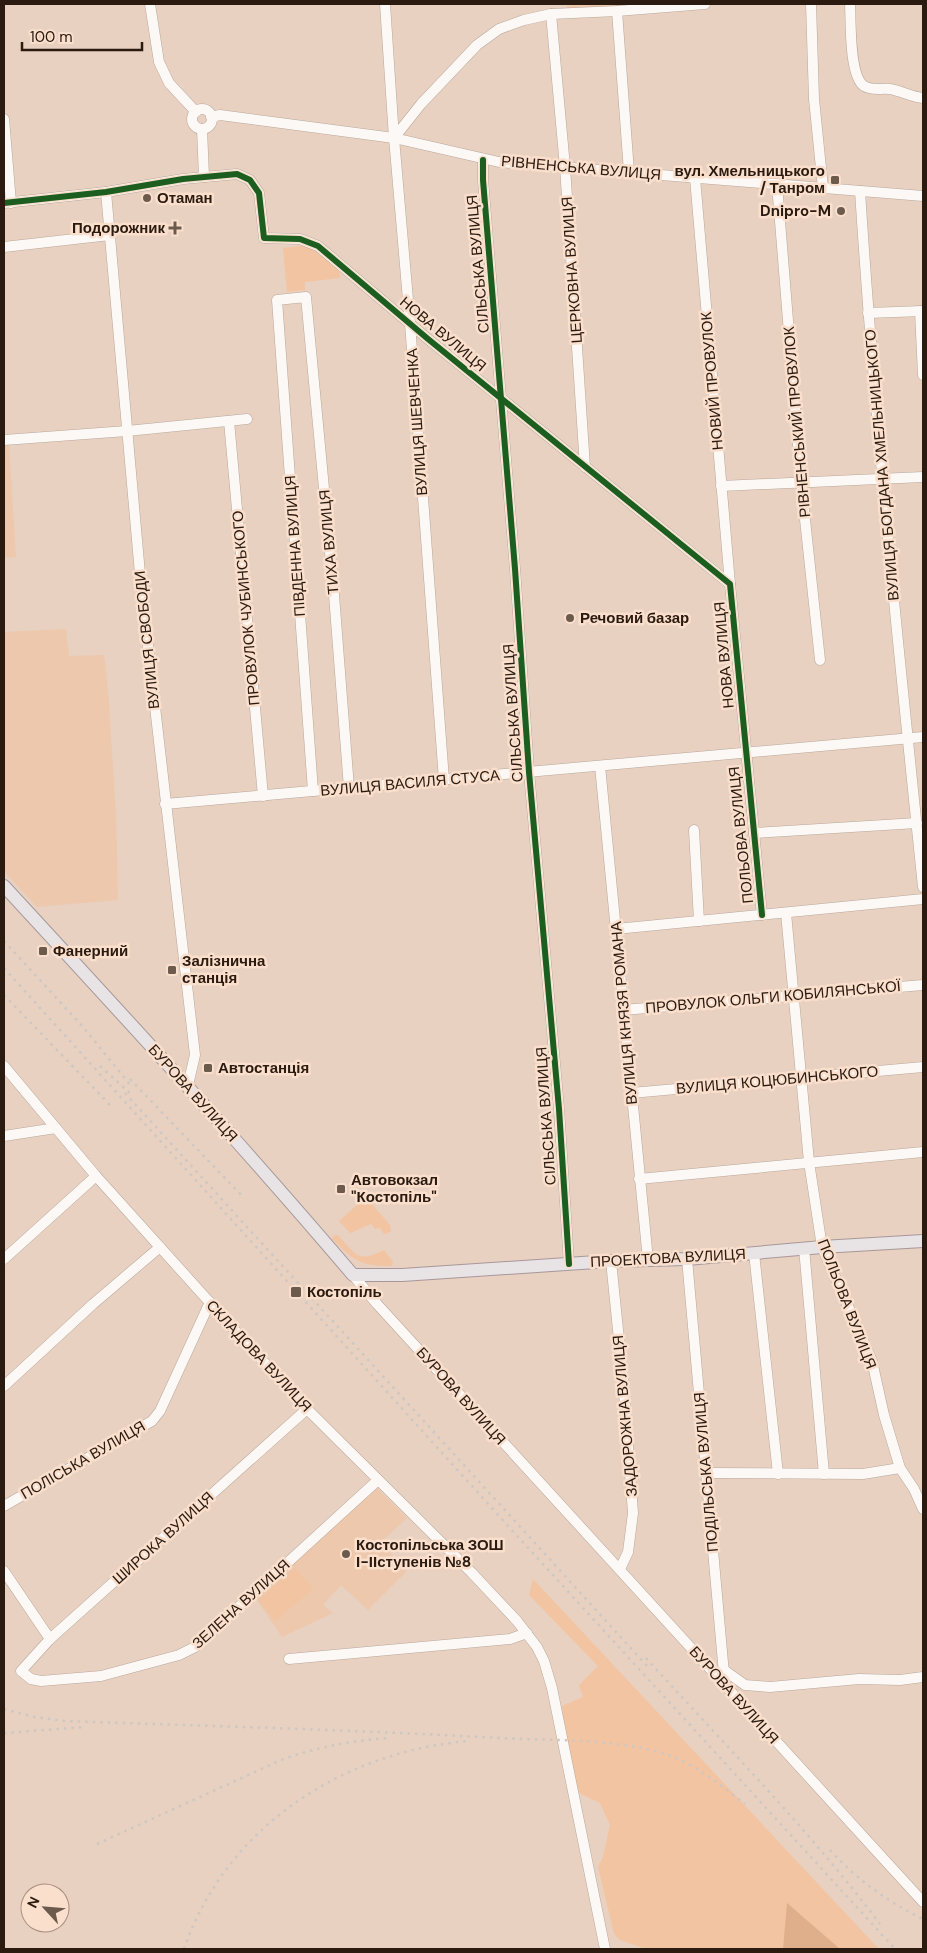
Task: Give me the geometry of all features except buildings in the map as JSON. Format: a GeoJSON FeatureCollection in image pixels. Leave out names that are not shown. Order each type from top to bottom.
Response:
{"type":"FeatureCollection","features":[{"type":"Feature","properties":{"kind":"main road","name":"БУРОВА ВУЛИЦЯ"},"geometry":{"type":"LineString","coordinates":[[4,886],[188,1085],[353,1275]]}},
{"type":"Feature","properties":{"kind":"main road","name":"ПРОЕКТОВА ВУЛИЦЯ"},"geometry":{"type":"LineString","coordinates":[[353,1275],[402,1275],[611,1261],[687,1259],[804,1248],[923,1241]]}},
{"type":"Feature","properties":{"kind":"street"},"geometry":{"type":"LineString","coordinates":[[150,4],[159,62],[169,83],[196,112]]}},
{"type":"Feature","properties":{"kind":"street","name":"ВУЛИЦЯ ШЕВЧЕНКА"},"geometry":{"type":"LineString","coordinates":[[386,4],[394,138],[410,323],[444,780]]}},
{"type":"Feature","properties":{"kind":"street"},"geometry":{"type":"LineString","coordinates":[[394,138],[421,104],[477,45],[499,29],[564,9],[618,12],[705,4]]}},
{"type":"Feature","properties":{"kind":"street"},"geometry":{"type":"LineString","coordinates":[[811,4],[814,99],[823,188]]}},
{"type":"Feature","properties":{"kind":"street"},"geometry":{"type":"LineString","coordinates":[[850,4],[856,77],[863,85],[871,89],[889,89],[923,98]]}},
{"type":"Feature","properties":{"kind":"street"},"geometry":{"type":"LineString","coordinates":[[618,12],[629,172]]}},
{"type":"Feature","properties":{"kind":"street","name":"ЦЕРКОВНА ВУЛИЦЯ"},"geometry":{"type":"LineString","coordinates":[[551,14],[565,167],[585,467]]}},
{"type":"Feature","properties":{"kind":"street"},"geometry":{"type":"LineString","coordinates":[[205,110],[212,117],[209,126],[202,129],[197,128],[193,124],[192,118],[196,112],[205,110]]}},
{"type":"Feature","properties":{"kind":"street","name":"РІВНЕНСЬКА ВУЛИЦЯ"},"geometry":{"type":"LineString","coordinates":[[212,117],[220,115],[394,138],[483,160],[923,196]]}},
{"type":"Feature","properties":{"kind":"street"},"geometry":{"type":"LineString","coordinates":[[4,119],[7,203]]}},
{"type":"Feature","properties":{"kind":"street"},"geometry":{"type":"LineString","coordinates":[[202,129],[204,177]]}},
{"type":"Feature","properties":{"kind":"street","name":"СІЛЬСЬКА ВУЛИЦЯ"},"geometry":{"type":"LineString","coordinates":[[483,160],[529,772],[560,1110],[569,1264]]}},
{"type":"Feature","properties":{"kind":"street","name":"НОВА ВУЛИЦЯ"},"geometry":{"type":"LineString","coordinates":[[7,203],[106,192],[183,178],[237,174],[250,180],[259,193],[264,238],[300,239],[318,246],[502,399],[730,584],[746,752]]}},
{"type":"Feature","properties":{"kind":"street","name":"НОВИЙ ПРОВУЛОК"},"geometry":{"type":"LineString","coordinates":[[695,178],[730,584]]}},
{"type":"Feature","properties":{"kind":"street","name":"РІВНЕНСЬКИЙ ПРОВУЛОК"},"geometry":{"type":"LineString","coordinates":[[777,184],[801,482],[820,660]]}},
{"type":"Feature","properties":{"kind":"street","name":"ВУЛИЦЯ БОГДАНА ХМЕЛЬНИЦЬКОГО"},"geometry":{"type":"LineString","coordinates":[[860,191],[868,313],[883,479],[923,887]]}},
{"type":"Feature","properties":{"kind":"street","name":"ВУЛИЦЯ СВОБОДИ"},"geometry":{"type":"LineString","coordinates":[[106,192],[141,585],[195,1055],[188,1085]]}},
{"type":"Feature","properties":{"kind":"street"},"geometry":{"type":"LineString","coordinates":[[4,247],[110,235]]}},
{"type":"Feature","properties":{"kind":"street","name":"ТИХА ВУЛИЦЯ"},"geometry":{"type":"LineString","coordinates":[[277,300],[306,297],[335,605],[349,788]]}},
{"type":"Feature","properties":{"kind":"street","name":"ПІВДЕННА ВУЛИЦЯ"},"geometry":{"type":"LineString","coordinates":[[277,300],[313,791]]}},
{"type":"Feature","properties":{"kind":"street"},"geometry":{"type":"LineString","coordinates":[[868,313],[922,311],[923,375]]}},
{"type":"Feature","properties":{"kind":"street"},"geometry":{"type":"LineString","coordinates":[[4,440],[127,431],[247,419]]}},
{"type":"Feature","properties":{"kind":"street","name":"ПРОВУЛОК ЧУБИНСЬКОГО"},"geometry":{"type":"LineString","coordinates":[[229,421],[263,796]]}},
{"type":"Feature","properties":{"kind":"street"},"geometry":{"type":"LineString","coordinates":[[721,486],[923,477]]}},
{"type":"Feature","properties":{"kind":"street","name":"ВУЛИЦЯ ВАСИЛЯ СТУСА"},"geometry":{"type":"LineString","coordinates":[[165,804],[923,737]]}},
{"type":"Feature","properties":{"kind":"street","name":"ПОЛЬОВА ВУЛИЦЯ"},"geometry":{"type":"LineString","coordinates":[[746,752],[762,915]]}},
{"type":"Feature","properties":{"kind":"street","name":"ВУЛИЦЯ КНЯЗЯ РОМАНА"},"geometry":{"type":"LineString","coordinates":[[600,766],[648,1260]]}},
{"type":"Feature","properties":{"kind":"street"},"geometry":{"type":"LineString","coordinates":[[754,833],[917,823]]}},
{"type":"Feature","properties":{"kind":"street"},"geometry":{"type":"LineString","coordinates":[[694,830],[700,921]]}},
{"type":"Feature","properties":{"kind":"street"},"geometry":{"type":"LineString","coordinates":[[616,930],[923,899]]}},
{"type":"Feature","properties":{"kind":"street","name":"ПОЛЬОВА ВУЛИЦЯ"},"geometry":{"type":"LineString","coordinates":[[786,912],[809,1162],[822,1247],[872,1361],[884,1414],[900,1468],[914,1489],[923,1508]]}},
{"type":"Feature","properties":{"kind":"street","name":"ПРОВУЛОК ОЛЬГИ КОБИЛЯНСЬКОЇ"},"geometry":{"type":"LineString","coordinates":[[623,1010],[923,985]]}},
{"type":"Feature","properties":{"kind":"street","name":"СКЛАДОВА ВУЛИЦЯ"},"geometry":{"type":"LineString","coordinates":[[4,1066],[96,1176],[307,1408],[472,1573],[527,1633],[544,1661],[552,1688],[605,1949]]}},
{"type":"Feature","properties":{"kind":"street","name":"ВУЛИЦЯ КОЦЮБИНСЬКОГО"},"geometry":{"type":"LineString","coordinates":[[631,1093],[923,1067]]}},
{"type":"Feature","properties":{"kind":"street"},"geometry":{"type":"LineString","coordinates":[[4,1136],[56,1128]]}},
{"type":"Feature","properties":{"kind":"street"},"geometry":{"type":"LineString","coordinates":[[639,1179],[923,1152]]}},
{"type":"Feature","properties":{"kind":"street"},"geometry":{"type":"LineString","coordinates":[[4,1259],[96,1176]]}},
{"type":"Feature","properties":{"kind":"street"},"geometry":{"type":"LineString","coordinates":[[4,1386],[93,1304],[160,1247]]}},
{"type":"Feature","properties":{"kind":"street"},"geometry":{"type":"LineString","coordinates":[[804,1248],[824,1474]]}},
{"type":"Feature","properties":{"kind":"street"},"geometry":{"type":"LineString","coordinates":[[754,1253],[778,1474]]}},
{"type":"Feature","properties":{"kind":"street","name":"ПОДІЛЬСЬКА ВУЛИЦЯ"},"geometry":{"type":"LineString","coordinates":[[687,1259],[725,1685]]}},
{"type":"Feature","properties":{"kind":"street","name":"ЗАДОРОЖНА ВУЛИЦЯ"},"geometry":{"type":"LineString","coordinates":[[611,1261],[623,1379],[633,1513],[628,1552],[620,1570]]}},
{"type":"Feature","properties":{"kind":"street","name":"БУРОВА ВУЛИЦЯ"},"geometry":{"type":"LineString","coordinates":[[353,1275],[376,1304],[923,1902]]}},
{"type":"Feature","properties":{"kind":"street","name":"ПОЛІСЬКА ВУЛИЦЯ"},"geometry":{"type":"LineString","coordinates":[[4,1506],[152,1421],[160,1411],[210,1302]]}},
{"type":"Feature","properties":{"kind":"street","name":"ШИРОКА ВУЛИЦЯ"},"geometry":{"type":"LineString","coordinates":[[21,1671],[50,1639],[307,1408]]}},
{"type":"Feature","properties":{"kind":"street"},"geometry":{"type":"LineString","coordinates":[[706,1473],[863,1474],[900,1468]]}},
{"type":"Feature","properties":{"kind":"street","name":"ЗЕЛЕНА ВУЛИЦЯ"},"geometry":{"type":"LineString","coordinates":[[21,1671],[31,1679],[40,1681],[101,1676],[178,1655],[195,1647],[378,1480]]}},
{"type":"Feature","properties":{"kind":"street"},"geometry":{"type":"LineString","coordinates":[[4,1571],[50,1639]]}},
{"type":"Feature","properties":{"kind":"street"},"geometry":{"type":"LineString","coordinates":[[289,1659],[510,1639],[527,1633]]}},
{"type":"Feature","properties":{"kind":"street"},"geometry":{"type":"LineString","coordinates":[[724,1670],[745,1685],[770,1687],[860,1679],[900,1680],[923,1677]]}},
{"type":"Feature","properties":{"kind":"shaded area"},"geometry":{"type":"Polygon","coordinates":[[[567,4],[673,4],[567,13],[567,4]]]}},
{"type":"Feature","properties":{"kind":"shaded area"},"geometry":{"type":"Polygon","coordinates":[[[307,245],[318,250],[339,267],[340,278],[305,282],[305,290],[287,292],[283,248],[307,245]]]}},
{"type":"Feature","properties":{"kind":"shaded area"},"geometry":{"type":"Polygon","coordinates":[[[9,444],[16,557],[4,558],[4,445],[9,444]]]}},
{"type":"Feature","properties":{"kind":"shaded area"},"geometry":{"type":"Polygon","coordinates":[[[66,629],[69,656],[104,655],[116,814],[118,900],[37,907],[4,871],[4,632],[66,629]]]}},
{"type":"Feature","properties":{"kind":"shaded area"},"geometry":{"type":"Polygon","coordinates":[[[366,1197],[390,1225],[391,1231],[386,1234],[383,1233],[380,1228],[375,1229],[371,1224],[350,1233],[339,1221],[366,1197]]]}},
{"type":"Feature","properties":{"kind":"shaded area"},"geometry":{"type":"Polygon","coordinates":[[[334,1235],[338,1235],[349,1248],[363,1257],[384,1250],[393,1262],[392,1266],[372,1265],[358,1261],[332,1239],[334,1235]]]}},
{"type":"Feature","properties":{"kind":"shaded area","name":"Костопільська ЗОШ І-ІІступенів №8"},"geometry":{"type":"Polygon","coordinates":[[[375,1486],[407,1518],[380,1543],[402,1565],[406,1572],[368,1610],[341,1585],[323,1605],[333,1613],[282,1637],[255,1597],[375,1486]]]}},
{"type":"Feature","properties":{"kind":"shaded area"},"geometry":{"type":"Polygon","coordinates":[[[295,1568],[313,1589],[275,1621],[258,1600],[295,1568]]]}},
{"type":"Feature","properties":{"kind":"shaded area"},"geometry":{"type":"Polygon","coordinates":[[[533,1579],[879,1949],[646,1949],[620,1940],[614,1934],[598,1867],[603,1857],[610,1825],[600,1803],[579,1793],[566,1737],[562,1706],[583,1697],[579,1685],[598,1666],[529,1595],[533,1579]]]}},
{"type":"Feature","properties":{"kind":"shaded area"},"geometry":{"type":"Polygon","coordinates":[[[787,1903],[840,1949],[783,1949],[787,1903]]]}},
{"type":"Feature","properties":{"kind":"railway"},"geometry":{"type":"LineString","coordinates":[[4,941],[83,1027],[132,1087]]}},
{"type":"Feature","properties":{"kind":"railway"},"geometry":{"type":"LineString","coordinates":[[4,968],[509,1527],[895,1949]]}},
{"type":"Feature","properties":{"kind":"railway"},"geometry":{"type":"LineString","coordinates":[[4,995],[110,1105]]}},
{"type":"Feature","properties":{"kind":"railway"},"geometry":{"type":"LineString","coordinates":[[100,1066],[132,1095]]}},
{"type":"Feature","properties":{"kind":"railway"},"geometry":{"type":"LineString","coordinates":[[130,1079],[244,1198]]}},
{"type":"Feature","properties":{"kind":"railway"},"geometry":{"type":"LineString","coordinates":[[125,1093],[647,1666]]}},
{"type":"Feature","properties":{"kind":"railway"},"geometry":{"type":"LineString","coordinates":[[646,1658],[796,1821],[880,1924]]}},
{"type":"Feature","properties":{"kind":"railway"},"geometry":{"type":"LineString","coordinates":[[4,1709],[34,1717],[65,1721],[282,1728],[583,1741],[625,1745],[665,1754],[687,1763],[745,1804]]}},
{"type":"Feature","properties":{"kind":"railway"},"geometry":{"type":"LineString","coordinates":[[4,1733],[85,1727]]}},
{"type":"Feature","properties":{"kind":"railway"},"geometry":{"type":"LineString","coordinates":[[97,1844],[281,1760],[334,1745],[388,1738]]}},
{"type":"Feature","properties":{"kind":"railway"},"geometry":{"type":"LineString","coordinates":[[184,1949],[203,1905],[228,1867],[259,1832],[294,1803],[334,1779],[376,1761],[421,1748],[468,1741]]}},
{"type":"Feature","properties":{"kind":"railway"},"geometry":{"type":"LineString","coordinates":[[830,1850],[873,1889],[923,1919]]}},
{"type":"Feature","properties":{"kind":"cycle path"},"geometry":{"type":"LineString","coordinates":[[483,160],[529,772],[559,1109],[569,1264]]}},
{"type":"Feature","properties":{"kind":"cycle path"},"geometry":{"type":"LineString","coordinates":[[4,203],[106,192],[183,179],[237,174],[250,180],[259,193],[264,238],[300,239],[318,246],[428,339],[730,584],[762,915]]}},
{"type":"Feature","properties":{"kind":"place","name":"вул. Хмельницького / Танром"},"geometry":{"type":"Point","coordinates":[835,180]}},
{"type":"Feature","properties":{"kind":"place","name":"Отаман"},"geometry":{"type":"Point","coordinates":[147,198]}},
{"type":"Feature","properties":{"kind":"place","name":"Dnipro-M"},"geometry":{"type":"Point","coordinates":[841,211]}},
{"type":"Feature","properties":{"kind":"place","name":"Подорожник"},"geometry":{"type":"Point","coordinates":[175,228]}},
{"type":"Feature","properties":{"kind":"place","name":"Речовий базар"},"geometry":{"type":"Point","coordinates":[570,618]}},
{"type":"Feature","properties":{"kind":"place","name":"Фанерний"},"geometry":{"type":"Point","coordinates":[43,951]}},
{"type":"Feature","properties":{"kind":"place","name":"Залізнична станція"},"geometry":{"type":"Point","coordinates":[172,970]}},
{"type":"Feature","properties":{"kind":"place","name":"Автостанція"},"geometry":{"type":"Point","coordinates":[208,1068]}},
{"type":"Feature","properties":{"kind":"place","name":"Автовокзал \"Костопіль\""},"geometry":{"type":"Point","coordinates":[341,1189]}},
{"type":"Feature","properties":{"kind":"place","name":"Костопіль"},"geometry":{"type":"Point","coordinates":[296,1292]}},
{"type":"Feature","properties":{"kind":"place","name":"Костопільська ЗОШ І-ІІступенів №8"},"geometry":{"type":"Point","coordinates":[346,1554]}}]}
